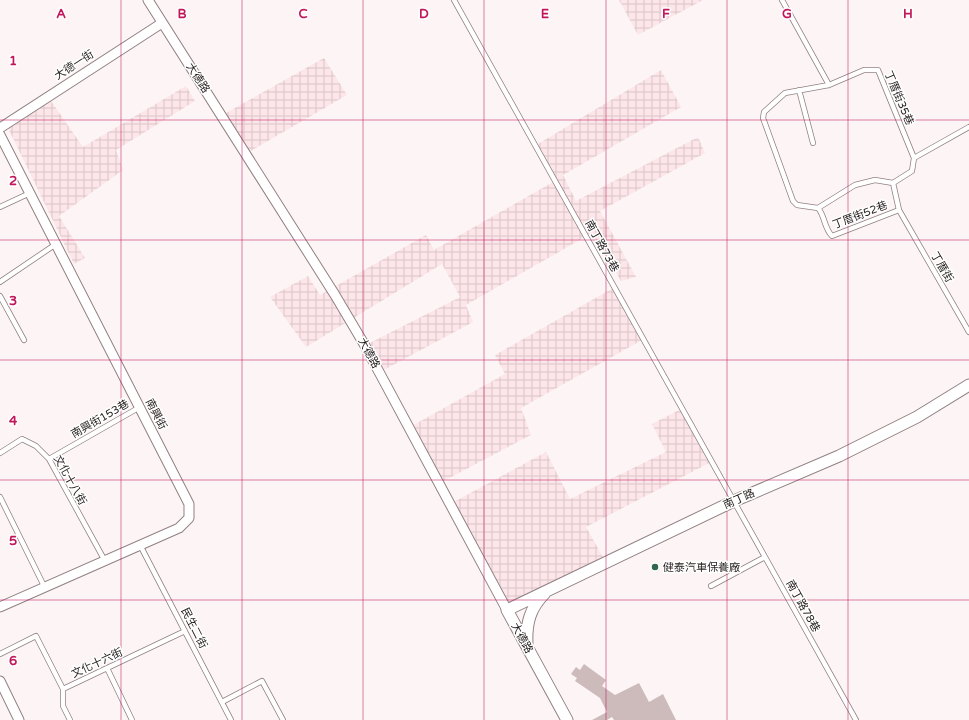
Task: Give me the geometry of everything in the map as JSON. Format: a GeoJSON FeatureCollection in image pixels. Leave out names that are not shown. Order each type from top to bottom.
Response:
{"type":"FeatureCollection","features":[{"type":"Feature","properties":{"kind":"street","name":"大德路"},"geometry":{"type":"LineString","coordinates":[[148,0],[336,295],[364,344],[506,610],[567,720]]}},
{"type":"Feature","properties":{"kind":"street","name":"大德一街"},"geometry":{"type":"LineString","coordinates":[[0,128],[162,23]]}},
{"type":"Feature","properties":{"kind":"street","name":"南興街"},"geometry":{"type":"LineString","coordinates":[[0,135],[189,504],[189,518],[179,528],[0,607]]}},
{"type":"Feature","properties":{"kind":"street","name":"南丁路"},"geometry":{"type":"LineString","coordinates":[[506,610],[551,587],[734,501],[839,456],[917,417],[969,384]]}},
{"type":"Feature","properties":{"kind":"street"},"geometry":{"type":"LineString","coordinates":[[527,647],[526,634],[530,614],[538,600],[551,587]]}},
{"type":"Feature","properties":{"kind":"street"},"geometry":{"type":"LineString","coordinates":[[0,681],[19,720]]}},
{"type":"Feature","properties":{"kind":"lane","name":"南丁路73巷"},"geometry":{"type":"LineString","coordinates":[[454,0],[734,501]]}},
{"type":"Feature","properties":{"kind":"lane"},"geometry":{"type":"LineString","coordinates":[[782,0],[829,84],[785,93],[764,112],[763,118],[793,201],[797,205],[818,208],[855,185],[876,180],[893,183],[912,172],[914,158],[969,127]]}},
{"type":"Feature","properties":{"kind":"lane","name":"丁厝街35巷"},"geometry":{"type":"LineString","coordinates":[[829,84],[864,70],[878,70],[914,158]]}},
{"type":"Feature","properties":{"kind":"lane"},"geometry":{"type":"LineString","coordinates":[[799,90],[813,143]]}},
{"type":"Feature","properties":{"kind":"lane","name":"丁厝街52巷"},"geometry":{"type":"LineString","coordinates":[[818,208],[821,212],[828,232],[832,236],[899,210],[893,183]]}},
{"type":"Feature","properties":{"kind":"lane"},"geometry":{"type":"LineString","coordinates":[[0,207],[30,193]]}},
{"type":"Feature","properties":{"kind":"lane","name":"丁厝街"},"geometry":{"type":"LineString","coordinates":[[899,210],[969,332]]}},
{"type":"Feature","properties":{"kind":"lane"},"geometry":{"type":"LineString","coordinates":[[0,282],[56,244]]}},
{"type":"Feature","properties":{"kind":"lane"},"geometry":{"type":"LineString","coordinates":[[0,296],[24,340]]}},
{"type":"Feature","properties":{"kind":"lane","name":"南興街153巷"},"geometry":{"type":"LineString","coordinates":[[49,459],[140,407]]}},
{"type":"Feature","properties":{"kind":"lane","name":"文化十八街"},"geometry":{"type":"LineString","coordinates":[[0,453],[22,439],[36,446],[49,459],[105,561]]}},
{"type":"Feature","properties":{"kind":"lane"},"geometry":{"type":"LineString","coordinates":[[0,497],[45,588]]}},
{"type":"Feature","properties":{"kind":"lane","name":"南丁路78巷"},"geometry":{"type":"LineString","coordinates":[[734,501],[856,720]]}},
{"type":"Feature","properties":{"kind":"lane","name":"民生二街"},"geometry":{"type":"LineString","coordinates":[[140,545],[231,720]]}},
{"type":"Feature","properties":{"kind":"lane"},"geometry":{"type":"LineString","coordinates":[[711,586],[765,556]]}},
{"type":"Feature","properties":{"kind":"lane","name":"文化十六街"},"geometry":{"type":"LineString","coordinates":[[0,654],[36,636],[63,689],[185,631]]}},
{"type":"Feature","properties":{"kind":"lane"},"geometry":{"type":"LineString","coordinates":[[107,668],[132,720]]}},
{"type":"Feature","properties":{"kind":"lane"},"geometry":{"type":"LineString","coordinates":[[222,702],[262,681],[283,720]]}},
{"type":"Feature","properties":{"kind":"lane"},"geometry":{"type":"LineString","coordinates":[[63,689],[64,706],[70,720]]}},
{"type":"Feature","properties":{"kind":"shaded area"},"geometry":{"type":"Polygon","coordinates":[[[619,0],[703,0],[638,35],[619,0]]]}},
{"type":"Feature","properties":{"kind":"shaded area"},"geometry":{"type":"Polygon","coordinates":[[[324,58],[347,95],[249,152],[226,113],[324,58]]]}},
{"type":"Feature","properties":{"kind":"shaded area"},"geometry":{"type":"Polygon","coordinates":[[[661,70],[681,107],[563,175],[576,201],[698,137],[705,153],[600,211],[636,277],[621,281],[592,233],[466,305],[473,322],[380,372],[366,345],[460,297],[442,264],[306,347],[270,297],[308,276],[320,295],[426,235],[434,250],[553,182],[533,147],[661,70]]]}},
{"type":"Feature","properties":{"kind":"shaded area"},"geometry":{"type":"Polygon","coordinates":[[[186,86],[195,101],[116,150],[123,170],[59,216],[85,258],[74,264],[8,128],[51,101],[83,147],[186,86]]]}},
{"type":"Feature","properties":{"kind":"shaded area"},"geometry":{"type":"Polygon","coordinates":[[[615,287],[642,340],[521,408],[531,435],[438,484],[410,427],[505,374],[495,355],[615,287]]]}},
{"type":"Feature","properties":{"kind":"shaded area"},"geometry":{"type":"Polygon","coordinates":[[[683,408],[713,461],[586,527],[603,557],[508,604],[452,503],[546,452],[570,499],[666,452],[652,424],[683,408]]]}},
{"type":"Feature","properties":{"kind":"building"},"geometry":{"type":"Polygon","coordinates":[[[584,664],[606,680],[602,686],[615,695],[639,683],[649,702],[663,694],[676,720],[614,720],[612,717],[607,720],[592,720],[607,712],[600,698],[575,681],[577,678],[571,674],[576,667],[580,670],[584,664]]]}},
{"type":"Feature","properties":{"kind":"place","name":"健泰汽車保養廠"},"geometry":{"type":"Point","coordinates":[655,567]}}]}
